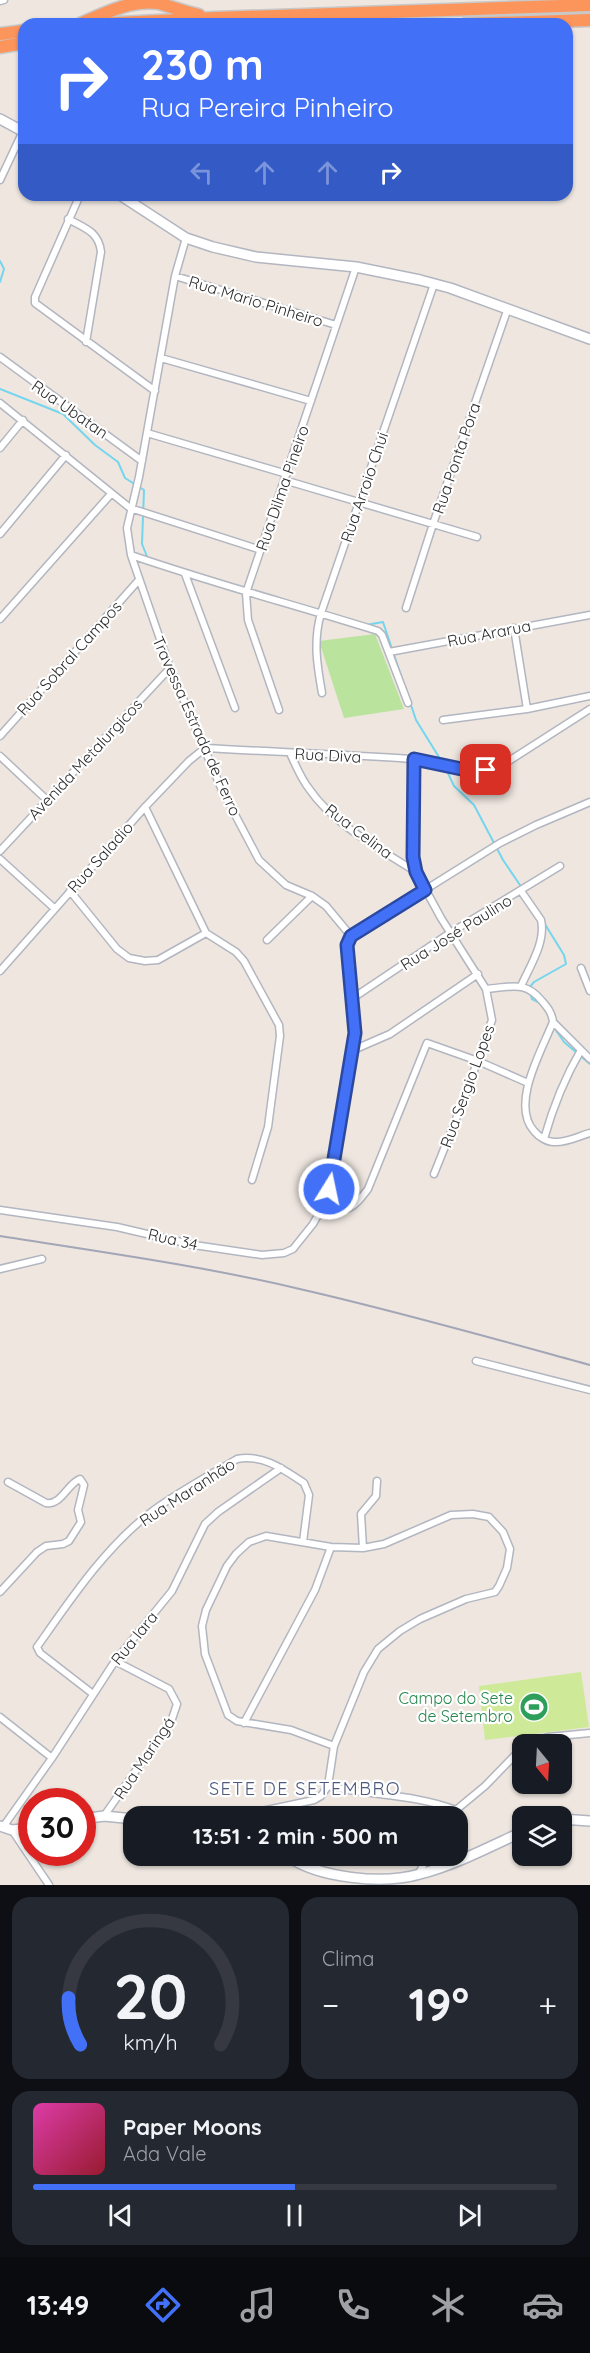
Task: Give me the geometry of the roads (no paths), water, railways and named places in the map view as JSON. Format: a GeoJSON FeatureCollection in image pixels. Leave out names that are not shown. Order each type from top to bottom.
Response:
{"type":"FeatureCollection","features":[{"type":"Feature","properties":{"kind":"highway"},"geometry":{"type":"LineString","coordinates":[[92,18],[123,3],[137,2],[156,2],[215,18],[590,5]]}},
{"type":"Feature","properties":{"kind":"highway"},"geometry":{"type":"LineString","coordinates":[[573,21],[590,20]]}},
{"type":"Feature","properties":{"kind":"highway"},"geometry":{"type":"LineString","coordinates":[[0,34],[18,32]]}},
{"type":"Feature","properties":{"kind":"highway"},"geometry":{"type":"LineString","coordinates":[[0,48],[18,44]]}},
{"type":"Feature","properties":{"kind":"main road"},"geometry":{"type":"LineString","coordinates":[[0,119],[18,129]]}},
{"type":"Feature","properties":{"kind":"main road"},"geometry":{"type":"LineString","coordinates":[[129,201],[186,238],[256,258],[356,267],[434,284],[508,308],[590,339]]}},
{"type":"Feature","properties":{"kind":"main road"},"geometry":{"type":"LineString","coordinates":[[96,1817],[123,1818]]}},
{"type":"Feature","properties":{"kind":"main road"},"geometry":{"type":"LineString","coordinates":[[572,1820],[590,1821]]}},
{"type":"Feature","properties":{"kind":"main road"},"geometry":{"type":"LineString","coordinates":[[304,1866],[326,1873],[409,1881],[418,1875],[444,1867],[512,1836]]}},
{"type":"Feature","properties":{"kind":"street"},"geometry":{"type":"LineString","coordinates":[[0,180],[18,142]]}},
{"type":"Feature","properties":{"kind":"street"},"geometry":{"type":"LineString","coordinates":[[77,201],[35,297],[35,303],[155,391]]}},
{"type":"Feature","properties":{"kind":"street"},"geometry":{"type":"LineString","coordinates":[[68,219],[94,232],[100,244],[101,252],[86,342]]}},
{"type":"Feature","properties":{"kind":"street","name":"Travessa Estrada de Ferro"},"geometry":{"type":"LineString","coordinates":[[186,238],[175,276],[139,477],[127,528],[130,555],[170,668],[222,790],[259,860],[286,885],[312,896],[326,906],[351,936]]}},
{"type":"Feature","properties":{"kind":"street","name":"Rua Dilma Pineiro"},"geometry":{"type":"LineString","coordinates":[[279,710],[248,620],[247,590],[356,267]]}},
{"type":"Feature","properties":{"kind":"street","name":"Rua Mario Pinheiro"},"geometry":{"type":"LineString","coordinates":[[175,276],[336,325]]}},
{"type":"Feature","properties":{"kind":"street","name":"Rua Arroio Chui"},"geometry":{"type":"LineString","coordinates":[[322,693],[316,653],[316,637],[321,613],[434,284]]}},
{"type":"Feature","properties":{"kind":"street","name":"Rua Ponta Pora"},"geometry":{"type":"LineString","coordinates":[[406,608],[508,308]]}},
{"type":"Feature","properties":{"kind":"street","name":"Rua Ubatan"},"geometry":{"type":"LineString","coordinates":[[0,357],[142,461]]}},
{"type":"Feature","properties":{"kind":"street"},"geometry":{"type":"LineString","coordinates":[[161,358],[311,401]]}},
{"type":"Feature","properties":{"kind":"street"},"geometry":{"type":"LineString","coordinates":[[0,403],[132,509],[261,550]]}},
{"type":"Feature","properties":{"kind":"street"},"geometry":{"type":"LineString","coordinates":[[0,448],[23,420]]}},
{"type":"Feature","properties":{"kind":"street"},"geometry":{"type":"LineString","coordinates":[[147,434],[286,477],[360,503],[477,537]]}},
{"type":"Feature","properties":{"kind":"street"},"geometry":{"type":"LineString","coordinates":[[0,534],[66,455]]}},
{"type":"Feature","properties":{"kind":"street"},"geometry":{"type":"LineString","coordinates":[[0,619],[111,494]]}},
{"type":"Feature","properties":{"kind":"street"},"geometry":{"type":"LineString","coordinates":[[130,555],[185,574],[247,590],[378,631],[382,635],[408,703]]}},
{"type":"Feature","properties":{"kind":"street"},"geometry":{"type":"LineString","coordinates":[[185,574],[235,708]]}},
{"type":"Feature","properties":{"kind":"street","name":"Rua Sobral Campos"},"geometry":{"type":"LineString","coordinates":[[0,736],[138,580]]}},
{"type":"Feature","properties":{"kind":"street","name":"Rua Ararua"},"geometry":{"type":"LineString","coordinates":[[389,652],[590,615]]}},
{"type":"Feature","properties":{"kind":"street"},"geometry":{"type":"LineString","coordinates":[[514,628],[527,709]]}},
{"type":"Feature","properties":{"kind":"street","name":"Avenida Metalurgicos"},"geometry":{"type":"LineString","coordinates":[[0,851],[170,668]]}},
{"type":"Feature","properties":{"kind":"street"},"geometry":{"type":"LineString","coordinates":[[443,720],[527,709],[590,696]]}},
{"type":"Feature","properties":{"kind":"street","name":"Rua Diva"},"geometry":{"type":"LineString","coordinates":[[205,748],[414,759],[471,771],[486,770],[501,766],[590,709]]}},
{"type":"Feature","properties":{"kind":"street","name":"Rua Saladio"},"geometry":{"type":"LineString","coordinates":[[0,971],[145,807],[189,761],[205,748]]}},
{"type":"Feature","properties":{"kind":"street","name":"Rua Celina"},"geometry":{"type":"LineString","coordinates":[[290,753],[310,792],[326,809],[369,842],[416,872]]}},
{"type":"Feature","properties":{"kind":"street"},"geometry":{"type":"LineString","coordinates":[[0,756],[47,800]]}},
{"type":"Feature","properties":{"kind":"street"},"geometry":{"type":"LineString","coordinates":[[414,759],[412,845],[416,872]]}},
{"type":"Feature","properties":{"kind":"street"},"geometry":{"type":"LineString","coordinates":[[528,1083],[478,1061],[427,1043],[368,1189],[352,1207],[343,1211],[323,1206],[331,1180],[355,1033],[346,950],[351,936],[489,849],[536,825],[590,802]]}},
{"type":"Feature","properties":{"kind":"street"},"geometry":{"type":"LineString","coordinates":[[145,807],[206,933],[236,952],[244,961],[279,1025],[280,1036],[268,1127],[252,1180]]}},
{"type":"Feature","properties":{"kind":"street"},"geometry":{"type":"LineString","coordinates":[[0,859],[54,908]]}},
{"type":"Feature","properties":{"kind":"street","name":"Rua José Paulino"},"geometry":{"type":"LineString","coordinates":[[353,998],[450,933],[560,866]]}},
{"type":"Feature","properties":{"kind":"street","name":"Rua Sergio Lopes"},"geometry":{"type":"LineString","coordinates":[[416,872],[450,933],[486,989],[492,1020],[434,1174]]}},
{"type":"Feature","properties":{"kind":"street"},"geometry":{"type":"LineString","coordinates":[[521,986],[537,952],[543,925],[523,889]]}},
{"type":"Feature","properties":{"kind":"street"},"geometry":{"type":"LineString","coordinates":[[70,891],[117,949],[129,958],[145,961],[158,960],[206,933]]}},
{"type":"Feature","properties":{"kind":"street"},"geometry":{"type":"LineString","coordinates":[[267,940],[312,896]]}},
{"type":"Feature","properties":{"kind":"street"},"geometry":{"type":"LineString","coordinates":[[581,968],[590,991]]}},
{"type":"Feature","properties":{"kind":"street"},"geometry":{"type":"LineString","coordinates":[[351,1051],[390,1034],[478,974]]}},
{"type":"Feature","properties":{"kind":"street"},"geometry":{"type":"LineString","coordinates":[[486,989],[521,986],[534,991],[551,1012],[553,1022],[528,1083],[526,1116],[530,1126],[544,1139],[553,1143],[590,1133]]}},
{"type":"Feature","properties":{"kind":"street"},"geometry":{"type":"LineString","coordinates":[[553,1022],[590,1059]]}},
{"type":"Feature","properties":{"kind":"street"},"geometry":{"type":"LineString","coordinates":[[544,1139],[555,1100],[581,1050]]}},
{"type":"Feature","properties":{"kind":"street","name":"Rua 34"},"geometry":{"type":"LineString","coordinates":[[0,1210],[117,1227],[194,1245],[272,1256],[284,1253],[298,1244],[314,1224],[323,1206]]}},
{"type":"Feature","properties":{"kind":"street"},"geometry":{"type":"LineString","coordinates":[[0,1269],[42,1259]]}},
{"type":"Feature","properties":{"kind":"street"},"geometry":{"type":"LineString","coordinates":[[476,1361],[590,1390]]}},
{"type":"Feature","properties":{"kind":"street","name":"Rua Maranhão"},"geometry":{"type":"LineString","coordinates":[[93,1694],[40,1653],[37,1647],[99,1561],[152,1511],[237,1459],[249,1457],[264,1460],[304,1483],[307,1489],[309,1495],[303,1542]]}},
{"type":"Feature","properties":{"kind":"street","name":"Rua Iara"},"geometry":{"type":"LineString","coordinates":[[5,1828],[115,1661],[172,1591],[205,1524],[218,1512],[281,1468]]}},
{"type":"Feature","properties":{"kind":"street"},"geometry":{"type":"LineString","coordinates":[[0,1592],[37,1552],[46,1546],[69,1541],[81,1522],[78,1510],[84,1485],[80,1479],[75,1480],[52,1504],[8,1482]]}},
{"type":"Feature","properties":{"kind":"street"},"geometry":{"type":"LineString","coordinates":[[363,1548],[361,1514],[376,1496],[376,1481]]}},
{"type":"Feature","properties":{"kind":"street"},"geometry":{"type":"LineString","coordinates":[[286,1806],[314,1800],[321,1796],[328,1786],[334,1746],[364,1672],[378,1649],[400,1631],[448,1606],[495,1592],[507,1568],[510,1549],[503,1532],[489,1517],[473,1514],[451,1515],[384,1544],[363,1548],[331,1547],[274,1536],[257,1538],[236,1554],[227,1566],[206,1610],[202,1640],[228,1714],[232,1719],[244,1723],[291,1730],[334,1746]]}},
{"type":"Feature","properties":{"kind":"street"},"geometry":{"type":"LineString","coordinates":[[244,1723],[315,1590],[331,1547]]}},
{"type":"Feature","properties":{"kind":"street","name":"Rua Maringá"},"geometry":{"type":"LineString","coordinates":[[104,1816],[172,1719],[177,1704],[169,1689],[115,1661]]}},
{"type":"Feature","properties":{"kind":"street"},"geometry":{"type":"LineString","coordinates":[[0,1717],[52,1758]]}},
{"type":"Feature","properties":{"kind":"street"},"geometry":{"type":"LineString","coordinates":[[572,1735],[590,1733]]}},
{"type":"Feature","properties":{"kind":"street"},"geometry":{"type":"LineString","coordinates":[[461,1806],[485,1786],[512,1758]]}},
{"type":"Feature","properties":{"kind":"street"},"geometry":{"type":"LineString","coordinates":[[328,1786],[349,1791],[414,1797],[443,1806]]}},
{"type":"Feature","properties":{"kind":"street"},"geometry":{"type":"LineString","coordinates":[[5,1828],[49,1885]]}},
{"type":"Feature","properties":{"kind":"street"},"geometry":{"type":"LineString","coordinates":[[418,1875],[423,1866]]}},
{"type":"Feature","properties":{"kind":"waterway"},"geometry":{"type":"LineString","coordinates":[[0,261],[4,269],[0,282]]}},
{"type":"Feature","properties":{"kind":"waterway"},"geometry":{"type":"LineString","coordinates":[[0,389],[63,414],[95,445],[118,462],[125,478],[144,490],[142,544],[148,559]]}},
{"type":"Feature","properties":{"kind":"waterway"},"geometry":{"type":"LineString","coordinates":[[366,625],[383,622],[404,685]]}},
{"type":"Feature","properties":{"kind":"waterway"},"geometry":{"type":"LineString","coordinates":[[410,702],[416,720],[442,762]]}},
{"type":"Feature","properties":{"kind":"waterway"},"geometry":{"type":"LineString","coordinates":[[445,767],[454,786],[474,805],[503,860],[522,888]]}},
{"type":"Feature","properties":{"kind":"waterway"},"geometry":{"type":"LineString","coordinates":[[529,988],[534,982],[566,964],[564,955],[543,921]]}},
{"type":"Feature","properties":{"kind":"waterway"},"geometry":{"type":"LineString","coordinates":[[530,993],[532,999],[540,1003]]}},
{"type":"Feature","properties":{"kind":"waterway"},"geometry":{"type":"LineString","coordinates":[[553,1026],[564,1042],[590,1064]]}},
{"type":"Feature","properties":{"kind":"railway"},"geometry":{"type":"LineString","coordinates":[[0,1236],[153,1260],[266,1281],[340,1298],[590,1365]]}},
{"type":"Feature","properties":{"kind":"place","name":"Campo do Sete de Setembro"},"geometry":{"type":"Point","coordinates":[534,1707]}},
{"type":"Feature","properties":{"kind":"district","name":"SETE DE SETEMBRO"},"geometry":{"type":"Point","coordinates":[305,1788]}}]}
